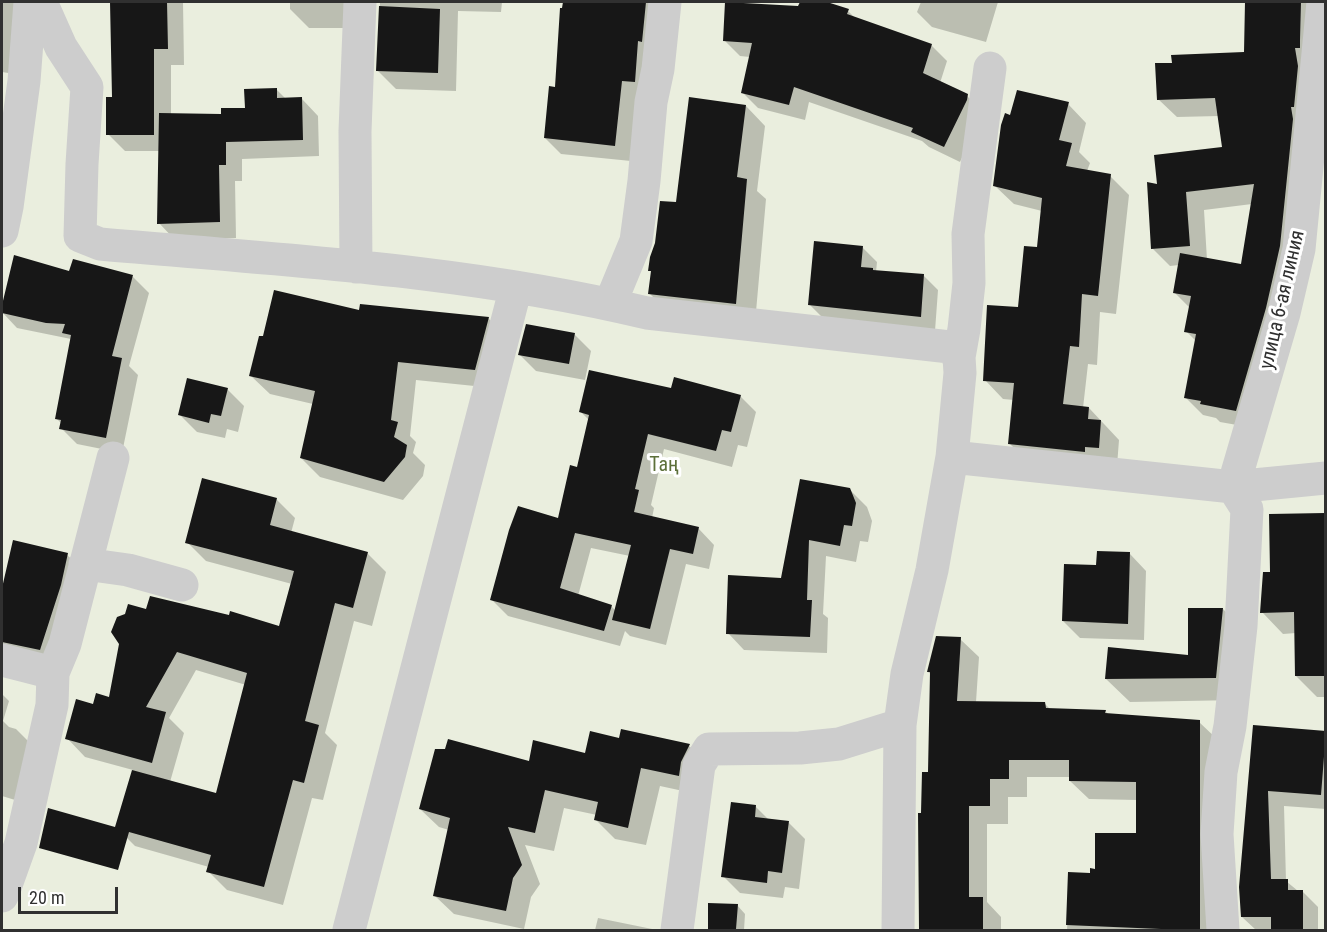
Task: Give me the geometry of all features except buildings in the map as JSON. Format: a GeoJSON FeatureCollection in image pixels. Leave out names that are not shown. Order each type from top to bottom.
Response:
{"type":"FeatureCollection","features":[{"type":"Feature","properties":{"kind":"street"},"geometry":{"type":"LineString","coordinates":[[2,231],[24,81],[30,2]]}},
{"type":"Feature","properties":{"kind":"street"},"geometry":{"type":"LineString","coordinates":[[41,2],[61,47],[87,87],[80,236],[100,244],[356,267],[516,287],[647,313],[950,347],[959,357]]}},
{"type":"Feature","properties":{"kind":"street"},"geometry":{"type":"LineString","coordinates":[[356,267],[355,130],[360,2]]}},
{"type":"Feature","properties":{"kind":"street"},"geometry":{"type":"LineString","coordinates":[[610,304],[636,241],[651,102],[658,69],[664,2]]}},
{"type":"Feature","properties":{"kind":"street","name":"улица 6-ая линия"},"geometry":{"type":"LineString","coordinates":[[1233,487],[1284,313],[1299,249],[1323,2]]}},
{"type":"Feature","properties":{"kind":"street"},"geometry":{"type":"LineString","coordinates":[[898,930],[900,725],[907,674],[932,570],[952,457],[960,373],[959,357],[969,283],[968,234],[990,68]]}},
{"type":"Feature","properties":{"kind":"street"},"geometry":{"type":"LineString","coordinates":[[349,930],[516,287]]}},
{"type":"Feature","properties":{"kind":"street"},"geometry":{"type":"LineString","coordinates":[[952,457],[1233,487],[1326,478]]}},
{"type":"Feature","properties":{"kind":"street"},"geometry":{"type":"LineString","coordinates":[[2,896],[21,843],[52,705],[53,673],[65,644],[112,458]]}},
{"type":"Feature","properties":{"kind":"street"},"geometry":{"type":"LineString","coordinates":[[1223,930],[1217,834],[1221,772],[1230,726],[1241,626],[1246,508],[1233,487]]}},
{"type":"Feature","properties":{"kind":"street"},"geometry":{"type":"LineString","coordinates":[[85,564],[128,570],[182,585]]}},
{"type":"Feature","properties":{"kind":"street"},"geometry":{"type":"LineString","coordinates":[[2,660],[53,673]]}},
{"type":"Feature","properties":{"kind":"street"},"geometry":{"type":"LineString","coordinates":[[676,930],[699,765],[709,749],[800,748],[839,744],[900,725]]}},
{"type":"Feature","properties":{"kind":"green space","name":"Таң"},"geometry":{"type":"Polygon","coordinates":[[[2,2],[1325,2],[1325,930],[2,930],[2,2]]]}}]}
